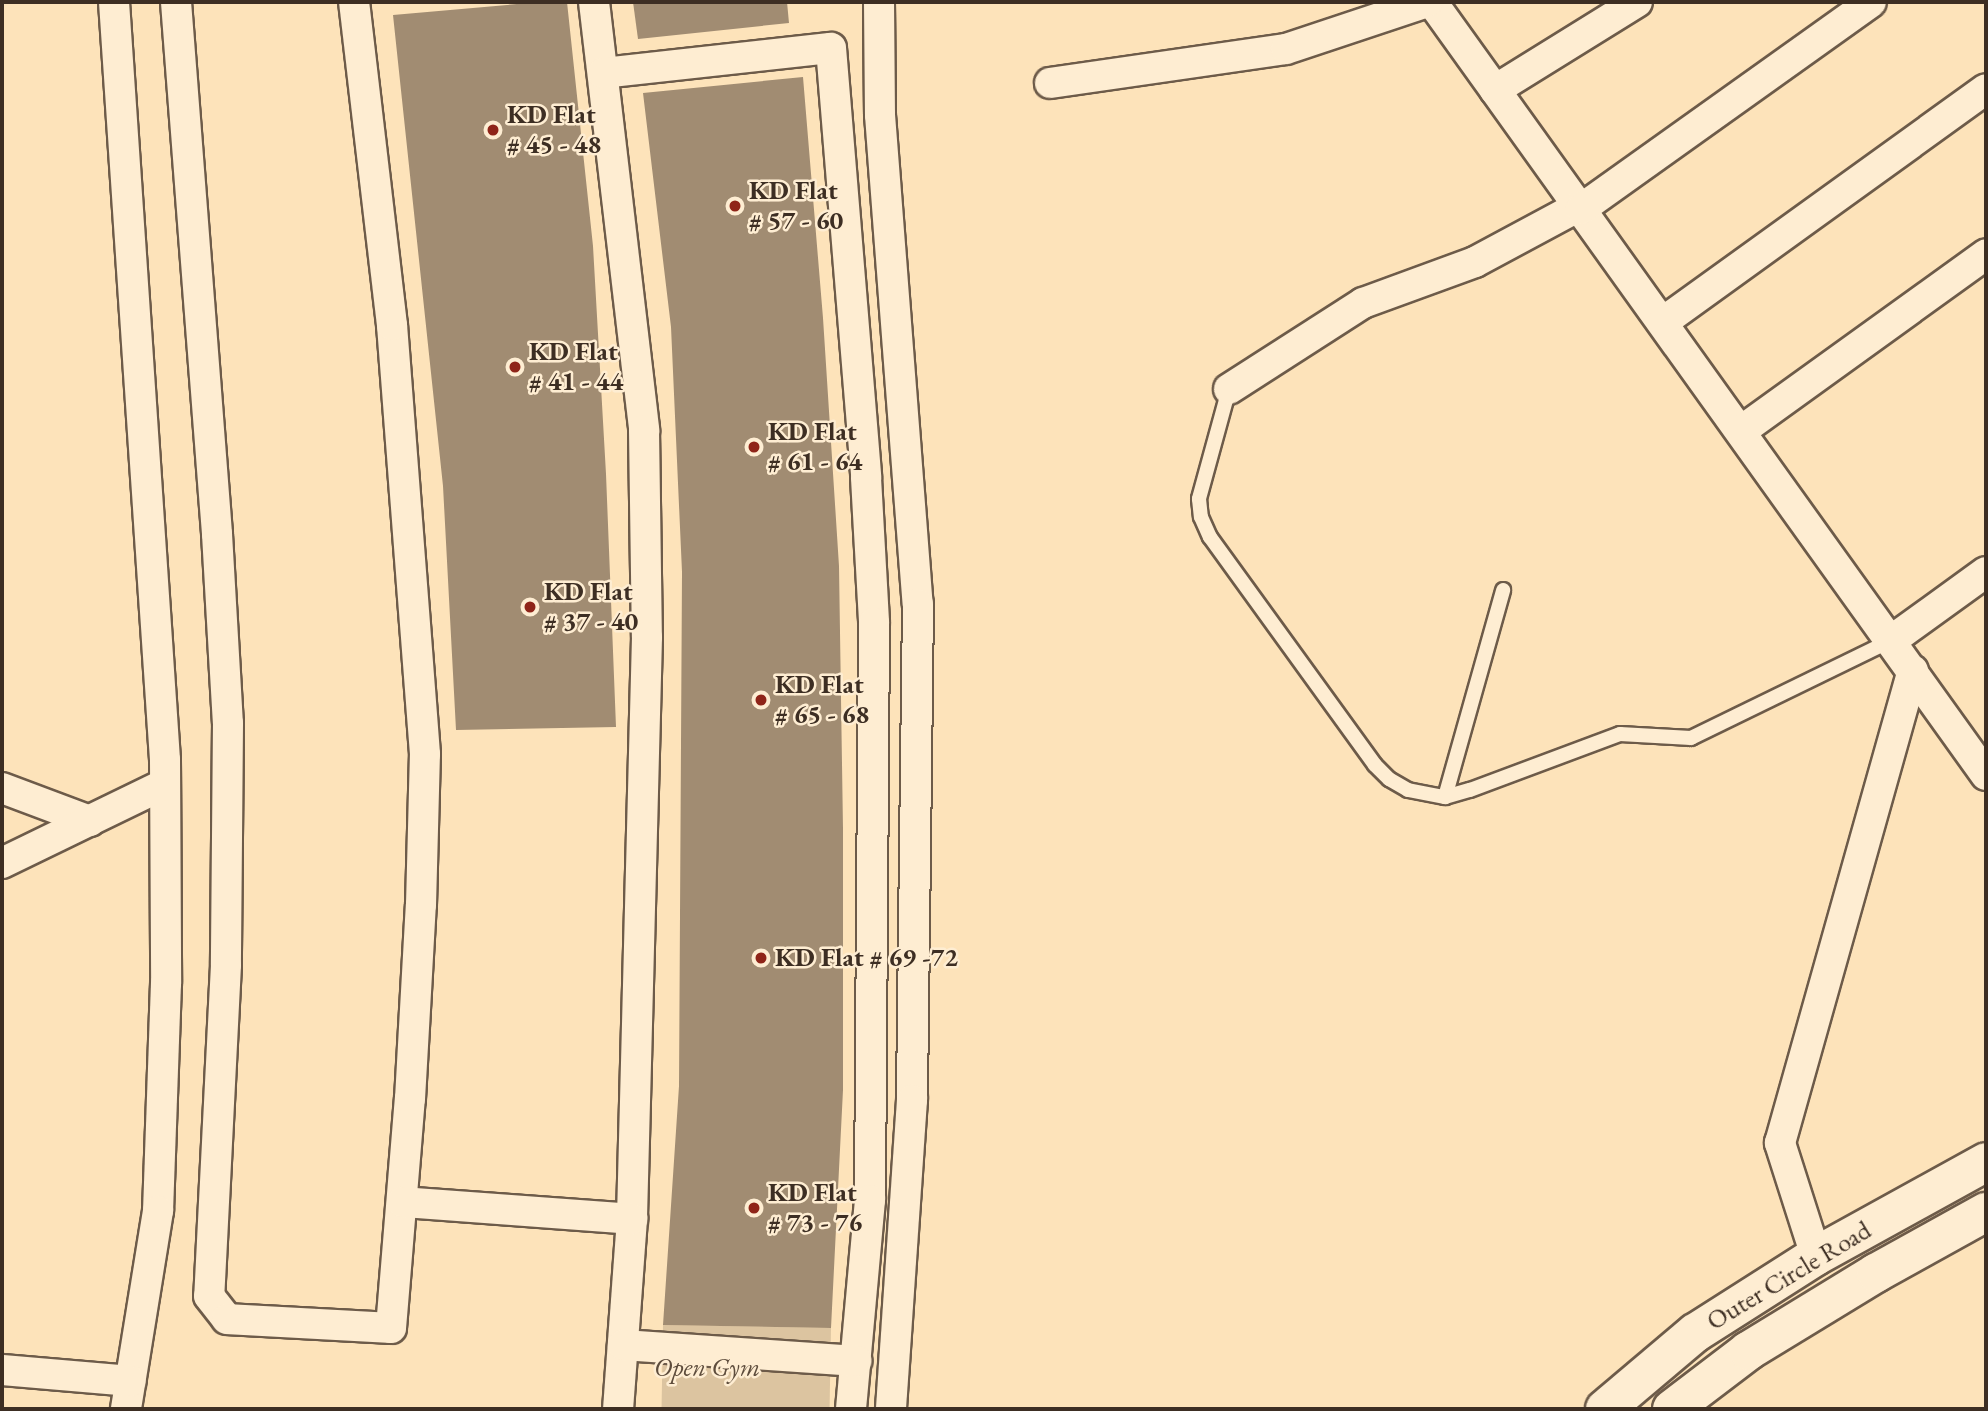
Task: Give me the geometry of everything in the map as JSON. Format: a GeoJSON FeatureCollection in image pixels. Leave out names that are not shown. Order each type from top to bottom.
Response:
{"type":"FeatureCollection","features":[{"type":"Feature","properties":{"kind":"main road","name":"Outer Circle Road"},"geometry":{"type":"LineString","coordinates":[[1605,1409],[1695,1333],[1816,1256],[1986,1162]]}},
{"type":"Feature","properties":{"kind":"main road","name":"Outer Circle Road"},"geometry":{"type":"LineString","coordinates":[[1672,1409],[1748,1351],[1876,1273],[1986,1212]]}},
{"type":"Feature","properties":{"kind":"street"},"geometry":{"type":"LineString","coordinates":[[2,1370],[129,1395],[158,1211],[166,983],[165,784],[114,2]]}},
{"type":"Feature","properties":{"kind":"street"},"geometry":{"type":"LineString","coordinates":[[176,2],[215,506],[228,723],[226,965],[209,1296],[228,1319],[391,1328],[421,919],[425,754],[392,325],[354,2]]}},
{"type":"Feature","properties":{"kind":"street"},"geometry":{"type":"LineString","coordinates":[[594,2],[644,430],[648,637],[632,1219],[618,1409]]}},
{"type":"Feature","properties":{"kind":"street"},"geometry":{"type":"LineString","coordinates":[[879,2],[880,116],[918,604],[912,1100],[891,1409]]}},
{"type":"Feature","properties":{"kind":"street"},"geometry":{"type":"LineString","coordinates":[[1050,83],[1286,49],[1427,2]]}},
{"type":"Feature","properties":{"kind":"street"},"geometry":{"type":"LineString","coordinates":[[1432,2],[1892,640],[1986,775]]}},
{"type":"Feature","properties":{"kind":"street"},"geometry":{"type":"LineString","coordinates":[[1495,90],[1637,2]]}},
{"type":"Feature","properties":{"kind":"street"},"geometry":{"type":"LineString","coordinates":[[1230,389],[1363,303],[1475,262],[1574,209],[1581,209],[1871,2]]}},
{"type":"Feature","properties":{"kind":"street"},"geometry":{"type":"LineString","coordinates":[[603,73],[831,48],[866,478],[874,623],[870,1200],[851,1409]]}},
{"type":"Feature","properties":{"kind":"street"},"geometry":{"type":"LineString","coordinates":[[1663,322],[1986,89]]}},
{"type":"Feature","properties":{"kind":"street"},"geometry":{"type":"LineString","coordinates":[[1741,431],[1986,254]]}},
{"type":"Feature","properties":{"kind":"street"},"geometry":{"type":"LineString","coordinates":[[1892,640],[1986,572]]}},
{"type":"Feature","properties":{"kind":"street"},"geometry":{"type":"LineString","coordinates":[[1816,1256],[1780,1143],[1913,670]]}},
{"type":"Feature","properties":{"kind":"street"},"geometry":{"type":"LineString","coordinates":[[2,863],[165,784]]}},
{"type":"Feature","properties":{"kind":"street"},"geometry":{"type":"LineString","coordinates":[[2,788],[90,821]]}},
{"type":"Feature","properties":{"kind":"street"},"geometry":{"type":"LineString","coordinates":[[402,1202],[632,1219]]}},
{"type":"Feature","properties":{"kind":"street"},"geometry":{"type":"LineString","coordinates":[[623,1345],[856,1361]]}},
{"type":"Feature","properties":{"kind":"lane"},"geometry":{"type":"LineString","coordinates":[[1230,389],[1199,499],[1201,517],[1210,537],[1375,765],[1390,779],[1408,790],[1445,797],[1620,734],[1691,738],[1892,640]]}},
{"type":"Feature","properties":{"kind":"lane"},"geometry":{"type":"LineString","coordinates":[[1445,797],[1503,590]]}},
{"type":"Feature","properties":{"kind":"green space","name":"Open Gym"},"geometry":{"type":"Polygon","coordinates":[[[663,1325],[831,1328],[830,1409],[662,1409],[663,1325]]]}},
{"type":"Feature","properties":{"kind":"building"},"geometry":{"type":"Polygon","coordinates":[[[567,2],[593,246],[616,727],[456,730],[443,486],[393,15],[567,2]]]}},
{"type":"Feature","properties":{"kind":"building"},"geometry":{"type":"Polygon","coordinates":[[[633,2],[787,2],[789,23],[638,39],[633,2]]]}},
{"type":"Feature","properties":{"kind":"building"},"geometry":{"type":"Polygon","coordinates":[[[803,77],[823,318],[839,566],[843,1090],[831,1328],[663,1325],[679,1086],[682,572],[671,327],[643,93],[803,77]]]}},
{"type":"Feature","properties":{"kind":"place","name":"KD Flat # 45 - 48"},"geometry":{"type":"Point","coordinates":[493,130]}},
{"type":"Feature","properties":{"kind":"place","name":"KD Flat # 57 - 60"},"geometry":{"type":"Point","coordinates":[735,206]}},
{"type":"Feature","properties":{"kind":"place","name":"KD Flat # 41 - 44"},"geometry":{"type":"Point","coordinates":[515,367]}},
{"type":"Feature","properties":{"kind":"place","name":"KD Flat # 61 - 64"},"geometry":{"type":"Point","coordinates":[754,447]}},
{"type":"Feature","properties":{"kind":"place","name":"KD Flat # 37 - 40"},"geometry":{"type":"Point","coordinates":[530,607]}},
{"type":"Feature","properties":{"kind":"place","name":"KD Flat # 65 - 68"},"geometry":{"type":"Point","coordinates":[761,700]}},
{"type":"Feature","properties":{"kind":"place","name":"KD Flat # 69 -72"},"geometry":{"type":"Point","coordinates":[761,958]}},
{"type":"Feature","properties":{"kind":"place","name":"KD Flat # 73 - 76"},"geometry":{"type":"Point","coordinates":[754,1208]}}]}
